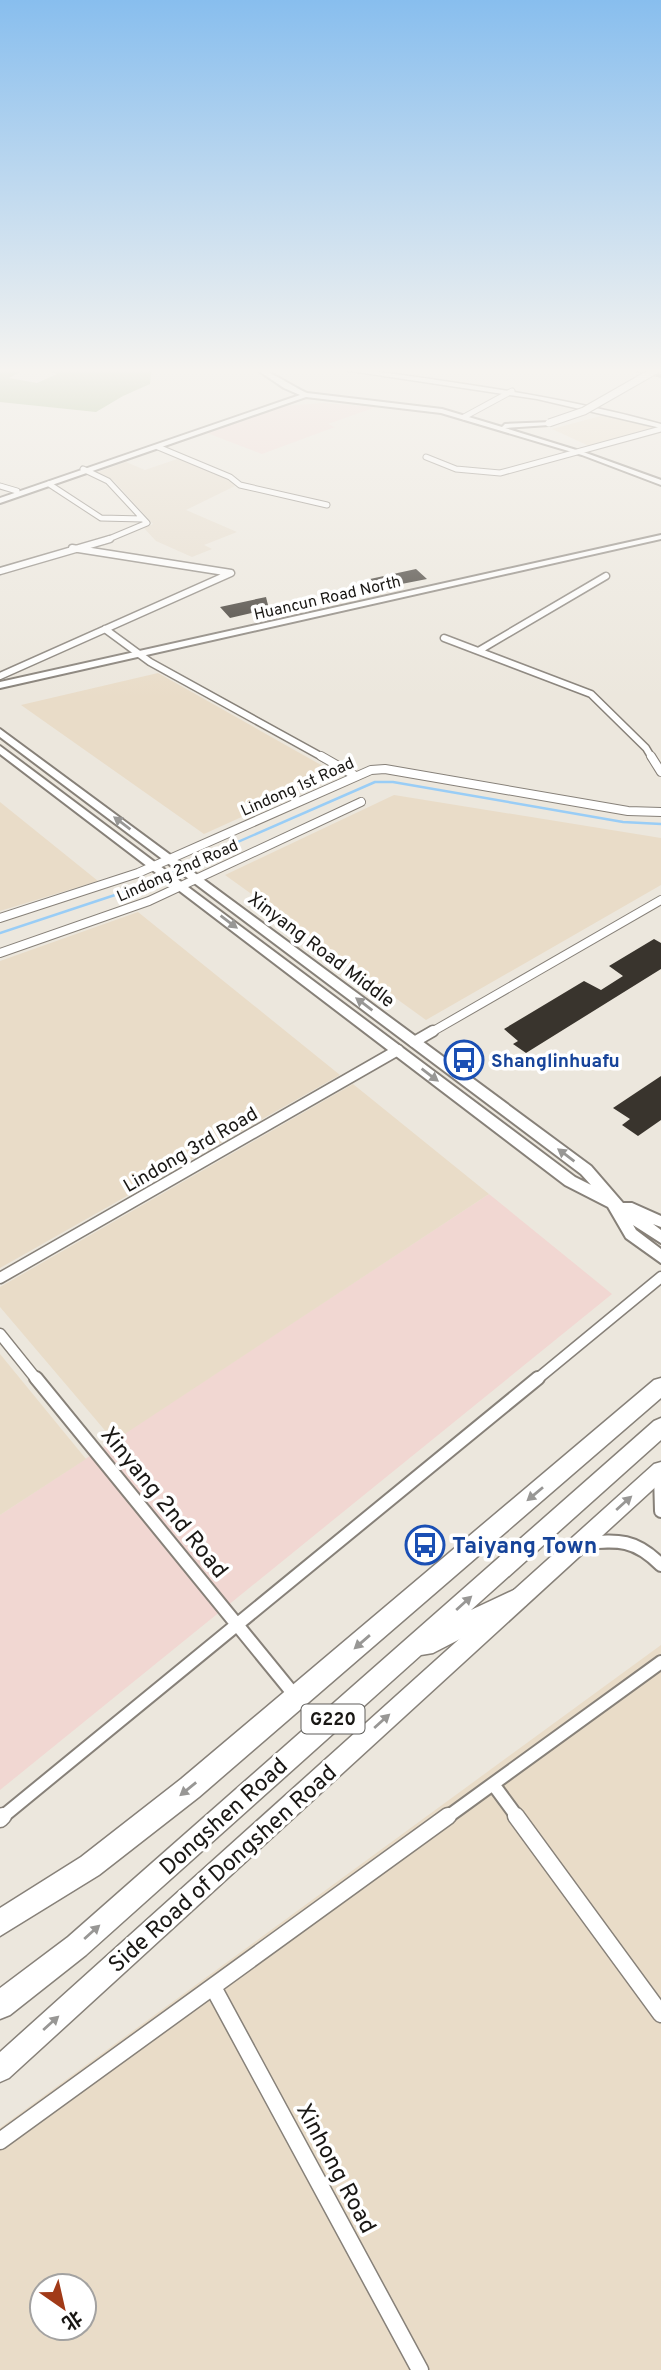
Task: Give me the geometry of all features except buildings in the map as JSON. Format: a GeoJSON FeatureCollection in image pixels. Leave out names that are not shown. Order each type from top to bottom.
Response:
{"type":"FeatureCollection","features":[{"type":"Feature","properties":{"kind":"highway","name":"Dongshen Road"},"geometry":{"type":"LineString","coordinates":[[1,1923],[90,1866],[190,1788],[661,1386]]}},
{"type":"Feature","properties":{"kind":"highway","name":"Dongshen Road"},"geometry":{"type":"LineString","coordinates":[[0,2005],[77,1946],[661,1427]]}},
{"type":"Feature","properties":{"kind":"highway"},"geometry":{"type":"LineString","coordinates":[[403,1656],[518,1598]]}},
{"type":"Feature","properties":{"kind":"main road"},"geometry":{"type":"LineString","coordinates":[[0,499],[60,478]]}},
{"type":"Feature","properties":{"kind":"main road"},"geometry":{"type":"LineString","coordinates":[[0,499],[65,478]]}},
{"type":"Feature","properties":{"kind":"main road","name":"Huancun Road North"},"geometry":{"type":"LineString","coordinates":[[0,685],[661,537]]}},
{"type":"Feature","properties":{"kind":"main road","name":"Xinyang Road Middle"},"geometry":{"type":"LineString","coordinates":[[0,732],[586,1170],[613,1203]]}},
{"type":"Feature","properties":{"kind":"main road","name":"Xinyang Road Middle"},"geometry":{"type":"LineString","coordinates":[[0,749],[570,1181],[613,1203],[661,1238]]}},
{"type":"Feature","properties":{"kind":"main road"},"geometry":{"type":"LineString","coordinates":[[613,1203],[661,1222]]}},
{"type":"Feature","properties":{"kind":"main road"},"geometry":{"type":"LineString","coordinates":[[613,1203],[631,1234],[661,1257]]}},
{"type":"Feature","properties":{"kind":"main road","name":"Side Road of Dongshen Road"},"geometry":{"type":"LineString","coordinates":[[0,2068],[660,1471]]}},
{"type":"Feature","properties":{"kind":"street"},"geometry":{"type":"LineString","coordinates":[[0,570],[123,535],[147,523],[108,481],[101,478]]}},
{"type":"Feature","properties":{"kind":"street"},"geometry":{"type":"LineString","coordinates":[[231,478],[240,485],[327,505]]}},
{"type":"Feature","properties":{"kind":"street"},"geometry":{"type":"LineString","coordinates":[[49,484],[101,518],[143,519]]}},
{"type":"Feature","properties":{"kind":"street"},"geometry":{"type":"LineString","coordinates":[[0,486],[17,491]]}},
{"type":"Feature","properties":{"kind":"street"},"geometry":{"type":"LineString","coordinates":[[0,676],[231,573],[72,548]]}},
{"type":"Feature","properties":{"kind":"street"},"geometry":{"type":"LineString","coordinates":[[480,650],[606,576]]}},
{"type":"Feature","properties":{"kind":"street"},"geometry":{"type":"LineString","coordinates":[[105,629],[139,654],[354,775]]}},
{"type":"Feature","properties":{"kind":"street"},"geometry":{"type":"LineString","coordinates":[[444,638],[591,694],[646,748],[661,772]]}},
{"type":"Feature","properties":{"kind":"street","name":"Lindong 1st Road"},"geometry":{"type":"LineString","coordinates":[[0,918],[158,868],[354,775],[371,770],[385,769],[628,811],[661,812]]}},
{"type":"Feature","properties":{"kind":"street","name":"Lindong 2nd Road"},"geometry":{"type":"LineString","coordinates":[[0,953],[149,901],[178,883],[361,802]]}},
{"type":"Feature","properties":{"kind":"street"},"geometry":{"type":"LineString","coordinates":[[414,1042],[661,900]]}},
{"type":"Feature","properties":{"kind":"street","name":"Lindong 3rd Road"},"geometry":{"type":"LineString","coordinates":[[0,1278],[398,1050]]}},
{"type":"Feature","properties":{"kind":"street"},"geometry":{"type":"LineString","coordinates":[[0,1819],[661,1277]]}},
{"type":"Feature","properties":{"kind":"street","name":"Xinyang 2nd Road"},"geometry":{"type":"LineString","coordinates":[[0,1334],[296,1698]]}},
{"type":"Feature","properties":{"kind":"street"},"geometry":{"type":"LineString","coordinates":[[660,1471],[661,1511]]}},
{"type":"Feature","properties":{"kind":"street"},"geometry":{"type":"LineString","coordinates":[[580,1543],[621,1540],[637,1543],[661,1564]]}},
{"type":"Feature","properties":{"kind":"street"},"geometry":{"type":"LineString","coordinates":[[0,2141],[661,1662]]}},
{"type":"Feature","properties":{"kind":"street"},"geometry":{"type":"LineString","coordinates":[[493,1784],[661,2014]]}},
{"type":"Feature","properties":{"kind":"street","name":"Xinhong Road"},"geometry":{"type":"LineString","coordinates":[[213,1987],[420,2370]]}},
{"type":"Feature","properties":{"kind":"shaded area"},"geometry":{"type":"Polygon","coordinates":[[[106,478],[227,478],[235,486],[186,510],[237,532],[204,545],[212,549],[192,557],[156,541],[144,528],[153,524],[114,481],[106,478]]]}},
{"type":"Feature","properties":{"kind":"shaded area"},"geometry":{"type":"Polygon","coordinates":[[[158,673],[337,774],[204,834],[21,705],[158,673]]]}},
{"type":"Feature","properties":{"kind":"shaded area"},"geometry":{"type":"Polygon","coordinates":[[[394,795],[661,838],[661,885],[426,1020],[225,875],[394,795]]]}},
{"type":"Feature","properties":{"kind":"shaded area"},"geometry":{"type":"Polygon","coordinates":[[[0,802],[98,881],[0,911],[0,802]]]}},
{"type":"Feature","properties":{"kind":"shaded area"},"geometry":{"type":"Polygon","coordinates":[[[138,912],[340,1075],[0,1268],[0,961],[138,912]]]}},
{"type":"Feature","properties":{"kind":"shaded area"},"geometry":{"type":"Polygon","coordinates":[[[353,1084],[489,1194],[114,1441],[0,1307],[0,1287],[353,1084]]]}},
{"type":"Feature","properties":{"kind":"shaded area"},"geometry":{"type":"Polygon","coordinates":[[[489,1194],[612,1294],[0,1790],[0,1515],[489,1194]]]}},
{"type":"Feature","properties":{"kind":"shaded area"},"geometry":{"type":"Polygon","coordinates":[[[0,1354],[86,1459],[0,1515],[0,1354]]]}},
{"type":"Feature","properties":{"kind":"shaded area"},"geometry":{"type":"Polygon","coordinates":[[[661,1645],[661,2370],[0,2370],[0,2128],[661,1645]]]}},
{"type":"Feature","properties":{"kind":"waterway"},"geometry":{"type":"LineString","coordinates":[[0,933],[121,893],[375,782],[393,782],[623,822],[661,824]]}},
{"type":"Feature","properties":{"kind":"place","name":"Shanglinhuafu"},"geometry":{"type":"Point","coordinates":[464,1060]}},
{"type":"Feature","properties":{"kind":"place","name":"Taiyang Town"},"geometry":{"type":"Point","coordinates":[425,1545]}}]}
